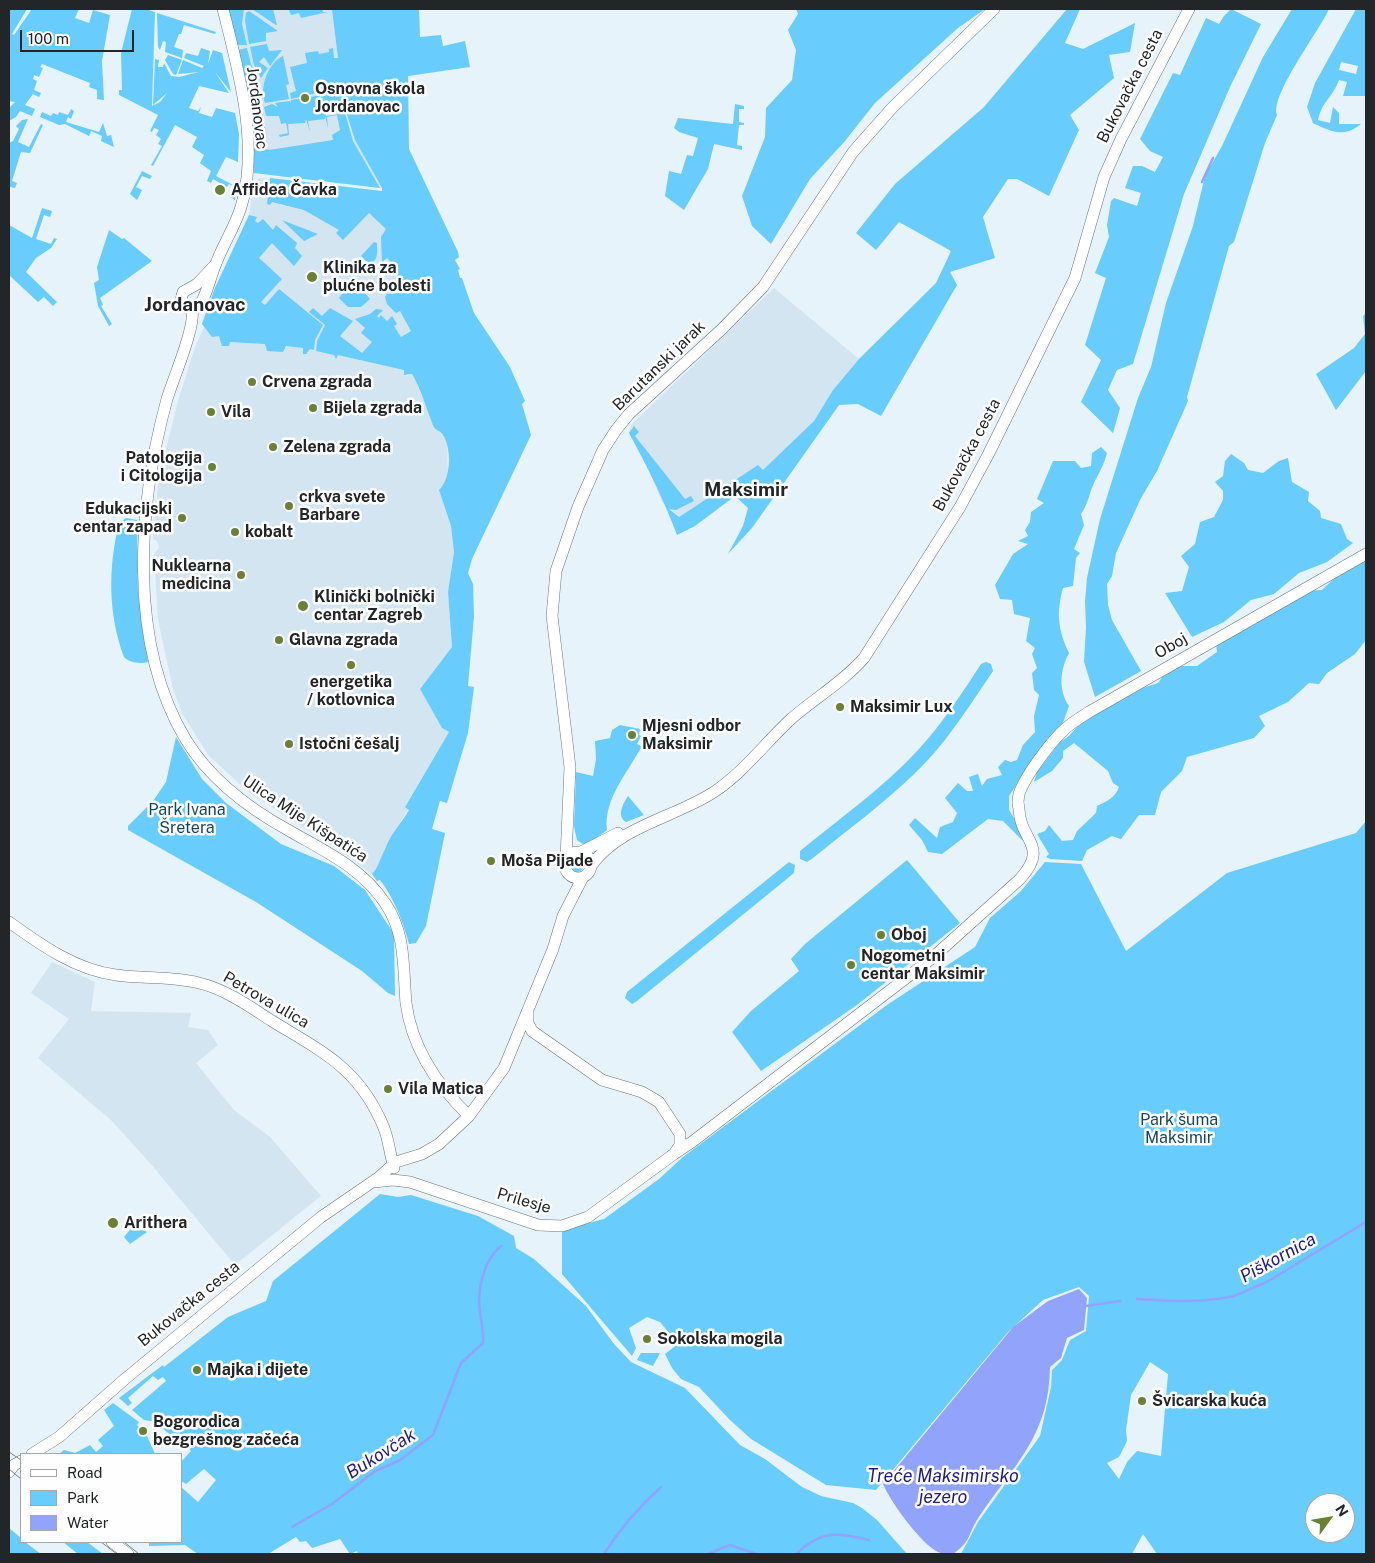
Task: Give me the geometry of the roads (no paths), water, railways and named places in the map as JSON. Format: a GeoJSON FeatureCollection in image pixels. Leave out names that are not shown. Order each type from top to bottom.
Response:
{"type":"FeatureCollection","features":[{"type":"Feature","properties":{"kind":"main road","name":"Jordanovac"},"geometry":{"type":"LineString","coordinates":[[214,266],[241,207],[247,172],[246,121],[242,88],[223,9]]}},
{"type":"Feature","properties":{"kind":"main road","name":"Barutanski jarak"},"geometry":{"type":"LineString","coordinates":[[566,858],[570,767],[554,635],[553,594],[556,571],[571,526],[603,450],[629,414],[722,329],[763,287],[837,173],[874,127],[994,9]]}},
{"type":"Feature","properties":{"kind":"main road","name":"Bukovačka cesta"},"geometry":{"type":"LineString","coordinates":[[591,866],[612,844],[651,822],[704,798],[729,781],[791,720],[844,678],[864,658],[960,507],[988,454],[1075,278],[1104,177],[1121,139],[1189,9]]}},
{"type":"Feature","properties":{"kind":"main road"},"geometry":{"type":"LineString","coordinates":[[214,266],[200,306],[192,309],[187,308],[181,300],[183,292],[197,284],[214,266]]}},
{"type":"Feature","properties":{"kind":"main road"},"geometry":{"type":"LineString","coordinates":[[189,288],[199,290],[203,298]]}},
{"type":"Feature","properties":{"kind":"main road","name":"Ulica Mije Kišpatića"},"geometry":{"type":"LineString","coordinates":[[192,309],[193,322],[171,386],[158,433],[145,517],[144,577],[147,616],[160,681],[174,718],[187,742],[205,766],[223,784],[272,821],[350,866],[369,882],[386,903],[400,935],[406,1004],[418,1048],[442,1088],[469,1116]]}},
{"type":"Feature","properties":{"kind":"main road","name":"Oboj"},"geometry":{"type":"LineString","coordinates":[[931,959],[1006,894],[1031,866],[1034,848],[1021,822],[1018,811],[1019,794],[1036,765],[1066,728],[1097,708],[1366,554]]}},
{"type":"Feature","properties":{"kind":"main road","name":"Bukovačka cesta"},"geometry":{"type":"LineString","coordinates":[[581,852],[620,832],[651,822]]}},
{"type":"Feature","properties":{"kind":"main road"},"geometry":{"type":"LineString","coordinates":[[568,833],[573,845],[590,859],[591,866],[588,873],[583,877],[574,878],[567,873],[564,866],[566,858],[573,852],[581,852]]}},
{"type":"Feature","properties":{"kind":"main road","name":"Bukovačka cesta"},"geometry":{"type":"LineString","coordinates":[[563,916],[567,873]]}},
{"type":"Feature","properties":{"kind":"main road","name":"Bukovačka cesta"},"geometry":{"type":"LineString","coordinates":[[34,1453],[53,1441],[125,1378],[321,1217],[375,1182],[393,1164],[426,1152],[444,1140],[469,1116],[499,1077],[553,949],[563,916],[583,877]]}},
{"type":"Feature","properties":{"kind":"main road","name":"Petrova ulica"},"geometry":{"type":"LineString","coordinates":[[9,922],[49,949],[89,969],[116,975],[186,980],[211,986],[336,1060],[359,1084],[383,1127],[393,1164]]}},
{"type":"Feature","properties":{"kind":"main road","name":"Prilesje"},"geometry":{"type":"LineString","coordinates":[[393,1164],[398,1175],[410,1182],[538,1225],[562,1226],[588,1218],[692,1142],[931,959]]}},
{"type":"Feature","properties":{"kind":"main road","name":"Bukovačka cesta"},"geometry":{"type":"LineString","coordinates":[[529,1004],[528,1019],[532,1031]]}},
{"type":"Feature","properties":{"kind":"main road"},"geometry":{"type":"LineString","coordinates":[[516,1037],[524,1031],[532,1031],[602,1080],[654,1097],[666,1110],[678,1130],[680,1145],[671,1156]]}},
{"type":"Feature","properties":{"kind":"main road"},"geometry":{"type":"LineString","coordinates":[[383,1127],[402,1152],[426,1152]]}},
{"type":"Feature","properties":{"kind":"main road"},"geometry":{"type":"LineString","coordinates":[[678,1130],[688,1136],[701,1134]]}},
{"type":"Feature","properties":{"kind":"main road","name":"Prilesje"},"geometry":{"type":"LineString","coordinates":[[375,1182],[410,1182]]}},
{"type":"Feature","properties":{"kind":"main road"},"geometry":{"type":"LineString","coordinates":[[47,1453],[53,1441]]}},
{"type":"Feature","properties":{"kind":"main road"},"geometry":{"type":"LineString","coordinates":[[113,1543],[128,1554]]}},
{"type":"Feature","properties":{"kind":"water","name":"Treće Maksimirsko jezero"},"geometry":{"type":"Polygon","coordinates":[[[1079,1289],[1087,1298],[1084,1330],[1067,1338],[1061,1358],[1050,1367],[1048,1392],[1043,1413],[1027,1450],[977,1520],[966,1542],[953,1554],[938,1552],[915,1531],[892,1501],[883,1484],[1013,1327],[1048,1301],[1079,1289]]]}},
{"type":"Feature","properties":{"kind":"waterway"},"geometry":{"type":"LineString","coordinates":[[1202,182],[1213,158]]}},
{"type":"Feature","properties":{"kind":"waterway","name":"Piškornica"},"geometry":{"type":"LineString","coordinates":[[1137,1299],[1194,1301],[1237,1295],[1265,1283],[1366,1222]]}},
{"type":"Feature","properties":{"kind":"waterway","name":"Bukovčak"},"geometry":{"type":"LineString","coordinates":[[292,1527],[332,1504],[374,1472],[400,1460],[433,1435],[461,1363],[483,1343],[479,1300],[481,1285],[491,1257],[501,1246]]}},
{"type":"Feature","properties":{"kind":"waterway","name":"Piškornica"},"geometry":{"type":"LineString","coordinates":[[1086,1306],[1120,1301]]}},
{"type":"Feature","properties":{"kind":"waterway"},"geometry":{"type":"LineString","coordinates":[[604,1554],[630,1519],[661,1487]]}},
{"type":"Feature","properties":{"kind":"waterway"},"geometry":{"type":"LineString","coordinates":[[796,1554],[813,1541],[830,1535],[848,1535],[869,1540]]}},
{"type":"Feature","properties":{"kind":"waterway"},"geometry":{"type":"LineString","coordinates":[[708,1554],[729,1545],[757,1554]]}},
{"type":"Feature","properties":{"kind":"tram line"},"geometry":{"type":"LineString","coordinates":[[9,1452],[20,1459]]}},
{"type":"Feature","properties":{"kind":"tram line"},"geometry":{"type":"LineString","coordinates":[[9,1469],[20,1478]]}},
{"type":"Feature","properties":{"kind":"tram line"},"geometry":{"type":"LineString","coordinates":[[102,1543],[117,1554]]}},
{"type":"Feature","properties":{"kind":"tram line"},"geometry":{"type":"LineString","coordinates":[[125,1543],[139,1554]]}},
{"type":"Feature","properties":{"kind":"tram line"},"geometry":{"type":"LineString","coordinates":[[159,1554],[184,1554]]}},
{"type":"Feature","properties":{"kind":"place","name":"Osnovna škola Jordanovac"},"geometry":{"type":"Point","coordinates":[305,98]}},
{"type":"Feature","properties":{"kind":"place","name":"Affidea Čavka"},"geometry":{"type":"Point","coordinates":[220,190]}},
{"type":"Feature","properties":{"kind":"place","name":"Klinika za plućne bolesti"},"geometry":{"type":"Point","coordinates":[312,277]}},
{"type":"Feature","properties":{"kind":"place","name":"Crvena zgrada"},"geometry":{"type":"Point","coordinates":[252,382]}},
{"type":"Feature","properties":{"kind":"place","name":"Bijela zgrada"},"geometry":{"type":"Point","coordinates":[313,408]}},
{"type":"Feature","properties":{"kind":"place","name":"Vila"},"geometry":{"type":"Point","coordinates":[211,412]}},
{"type":"Feature","properties":{"kind":"place","name":"Zelena zgrada"},"geometry":{"type":"Point","coordinates":[273,447]}},
{"type":"Feature","properties":{"kind":"place","name":"Patologija i Citologija"},"geometry":{"type":"Point","coordinates":[212,467]}},
{"type":"Feature","properties":{"kind":"place","name":"crkva svete Barbare"},"geometry":{"type":"Point","coordinates":[289,506]}},
{"type":"Feature","properties":{"kind":"place","name":"Edukacijski centar zapad"},"geometry":{"type":"Point","coordinates":[182,518]}},
{"type":"Feature","properties":{"kind":"place","name":"kobalt"},"geometry":{"type":"Point","coordinates":[235,532]}},
{"type":"Feature","properties":{"kind":"place","name":"Nuklearna medicina"},"geometry":{"type":"Point","coordinates":[241,575]}},
{"type":"Feature","properties":{"kind":"place","name":"Klinički bolnički centar Zagreb"},"geometry":{"type":"Point","coordinates":[303,606]}},
{"type":"Feature","properties":{"kind":"place","name":"Glavna zgrada"},"geometry":{"type":"Point","coordinates":[279,640]}},
{"type":"Feature","properties":{"kind":"place","name":"energetika / kotlovnica"},"geometry":{"type":"Point","coordinates":[351,665]}},
{"type":"Feature","properties":{"kind":"place","name":"Maksimir Lux"},"geometry":{"type":"Point","coordinates":[840,707]}},
{"type":"Feature","properties":{"kind":"place","name":"Mjesni odbor Maksimir"},"geometry":{"type":"Point","coordinates":[632,735]}},
{"type":"Feature","properties":{"kind":"place","name":"Istočni češalj"},"geometry":{"type":"Point","coordinates":[289,744]}},
{"type":"Feature","properties":{"kind":"place","name":"Moša Pijade"},"geometry":{"type":"Point","coordinates":[491,861]}},
{"type":"Feature","properties":{"kind":"place","name":"Oboj"},"geometry":{"type":"Point","coordinates":[881,935]}},
{"type":"Feature","properties":{"kind":"place","name":"Nogometni centar Maksimir"},"geometry":{"type":"Point","coordinates":[851,965]}},
{"type":"Feature","properties":{"kind":"place","name":"Vila Matica"},"geometry":{"type":"Point","coordinates":[388,1089]}},
{"type":"Feature","properties":{"kind":"place","name":"Arithera"},"geometry":{"type":"Point","coordinates":[113,1223]}},
{"type":"Feature","properties":{"kind":"place","name":"Sokolska mogila"},"geometry":{"type":"Point","coordinates":[647,1339]}},
{"type":"Feature","properties":{"kind":"place","name":"Majka i dijete"},"geometry":{"type":"Point","coordinates":[197,1370]}},
{"type":"Feature","properties":{"kind":"place","name":"Švicarska kuća"},"geometry":{"type":"Point","coordinates":[1142,1401]}},
{"type":"Feature","properties":{"kind":"place","name":"Bogorodica bezgrešnog začeća"},"geometry":{"type":"Point","coordinates":[143,1431]}},
{"type":"Feature","properties":{"kind":"district","name":"Jordanovac"},"geometry":{"type":"Point","coordinates":[195,305]}},
{"type":"Feature","properties":{"kind":"district","name":"Maksimir"},"geometry":{"type":"Point","coordinates":[746,490]}},
{"type":"Feature","properties":{"kind":"park label","name":"Park Ivana Šretera"},"geometry":{"type":"Point","coordinates":[187,819]}},
{"type":"Feature","properties":{"kind":"park label","name":"Park šuma Maksimir"},"geometry":{"type":"Point","coordinates":[1179,1129]}}]}
